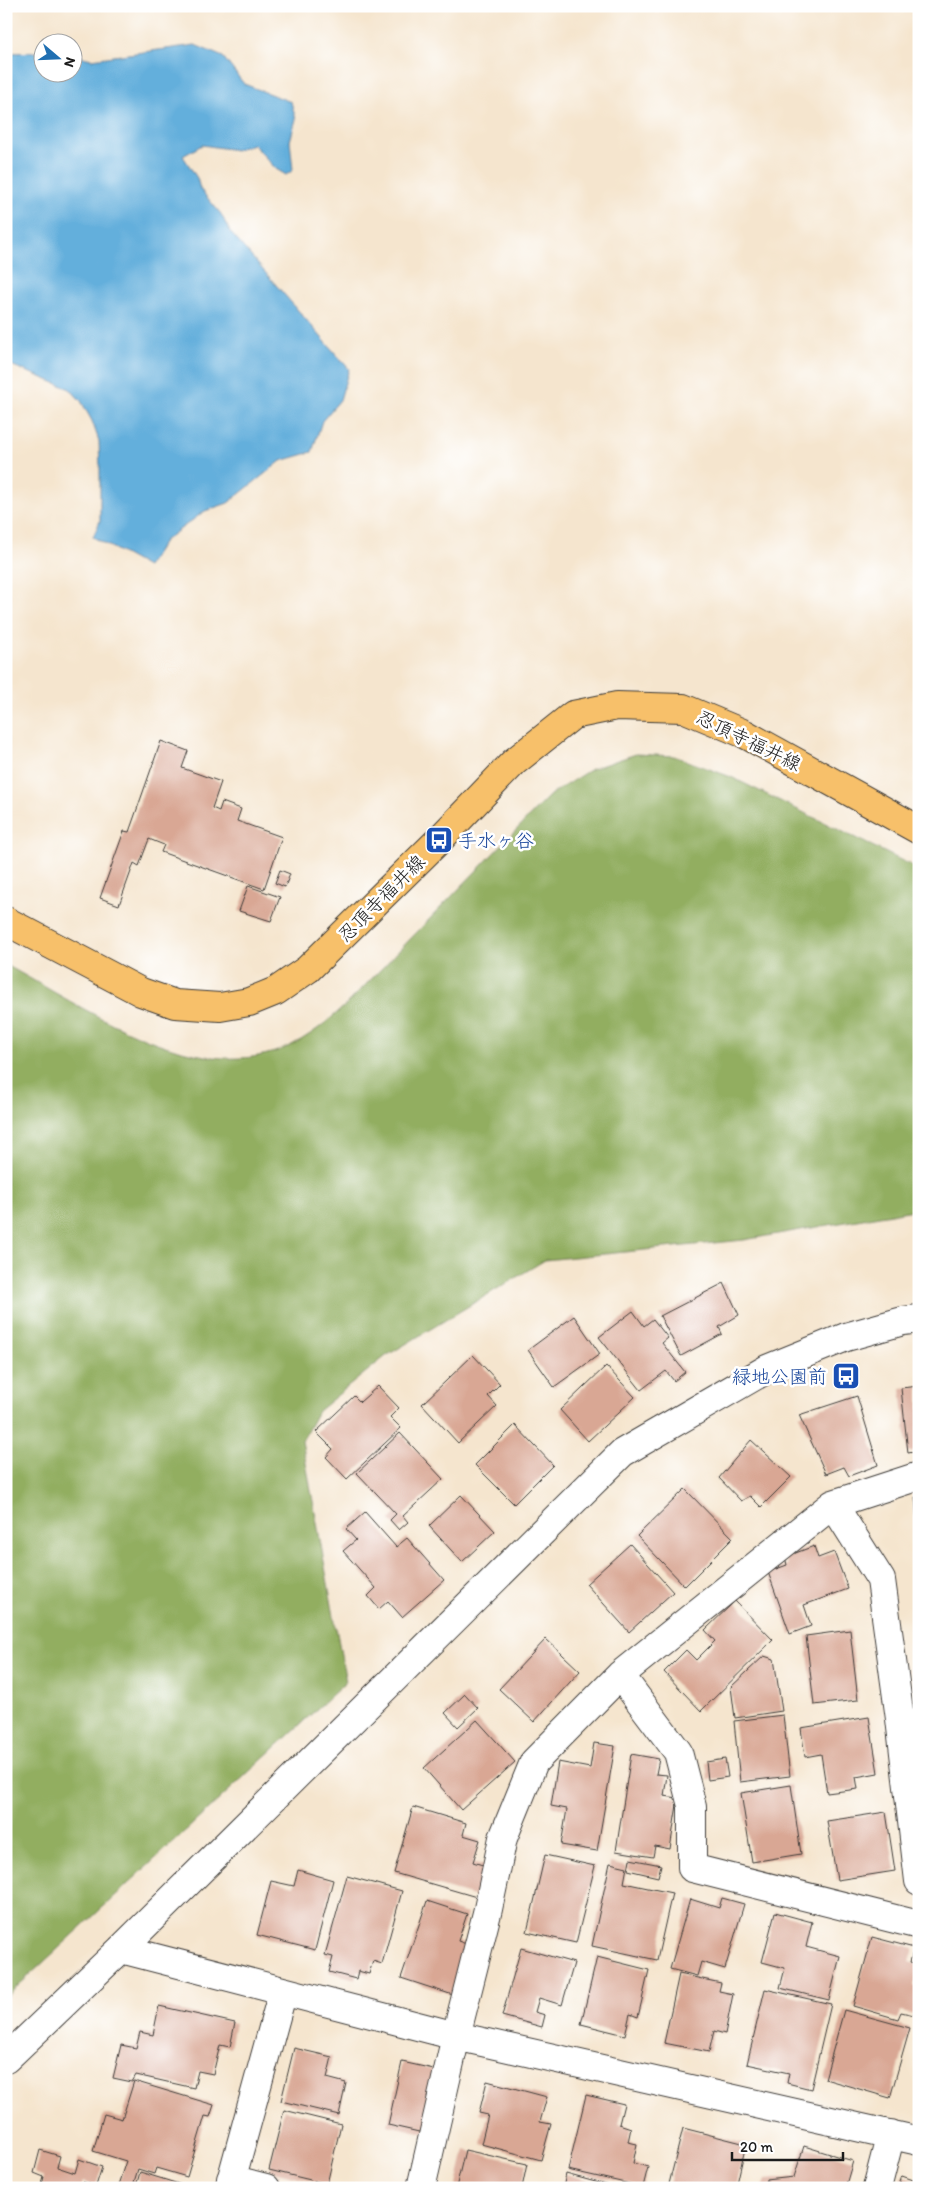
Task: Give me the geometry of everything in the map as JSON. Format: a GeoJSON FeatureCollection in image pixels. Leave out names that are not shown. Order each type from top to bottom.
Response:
{"type":"FeatureCollection","features":[{"type":"Feature","properties":{"kind":"main road","name":"忍頂寺福井線"},"geometry":{"type":"LineString","coordinates":[[6,921],[141,992],[175,1004],[220,1007],[249,1002],[276,991],[308,969],[439,840],[514,762],[573,715],[617,706],[683,708],[745,734],[919,830]]}},
{"type":"Feature","properties":{"kind":"street"},"geometry":{"type":"LineString","coordinates":[[6,2060],[121,1949],[622,1454],[767,1369],[846,1337],[903,1321],[919,1319]]}},
{"type":"Feature","properties":{"kind":"street"},"geometry":{"type":"LineString","coordinates":[[421,2188],[488,1909],[503,1838],[534,1762],[620,1675],[833,1504],[919,1476]]}},
{"type":"Feature","properties":{"kind":"street"},"geometry":{"type":"LineString","coordinates":[[833,1504],[881,1580],[900,1718],[919,1881]]}},
{"type":"Feature","properties":{"kind":"street"},"geometry":{"type":"LineString","coordinates":[[620,1675],[678,1752],[692,1806],[692,1868],[919,1925]]}},
{"type":"Feature","properties":{"kind":"street"},"geometry":{"type":"LineString","coordinates":[[121,1949],[456,2036],[919,2140]]}},
{"type":"Feature","properties":{"kind":"street"},"geometry":{"type":"LineString","coordinates":[[266,2188],[230,2184],[283,1991]]}},
{"type":"Feature","properties":{"kind":"street"},"geometry":{"type":"LineString","coordinates":[[877,2188],[891,2134]]}},
{"type":"Feature","properties":{"kind":"green space"},"geometry":{"type":"Polygon","coordinates":[[[636,754],[674,756],[731,777],[919,869],[919,1209],[744,1240],[545,1260],[386,1356],[318,1411],[302,1441],[346,1682],[6,1997],[6,965],[104,1020],[176,1049],[212,1057],[248,1057],[283,1049],[319,1028],[351,1000],[550,795],[591,769],[636,754]]]}},
{"type":"Feature","properties":{"kind":"water"},"geometry":{"type":"Polygon","coordinates":[[[195,45],[223,57],[244,84],[291,102],[296,119],[290,141],[293,170],[286,175],[276,169],[253,144],[236,150],[202,145],[183,156],[197,178],[200,189],[221,214],[230,232],[349,369],[340,400],[322,421],[312,452],[281,461],[228,503],[205,511],[164,541],[147,567],[93,537],[100,521],[99,441],[92,421],[81,401],[70,389],[6,363],[6,53],[32,52],[32,82],[82,82],[82,57],[92,59],[195,45]]]}},
{"type":"Feature","properties":{"kind":"building"},"geometry":{"type":"Polygon","coordinates":[[[161,741],[188,751],[182,768],[221,782],[212,808],[219,811],[222,802],[241,809],[237,821],[282,837],[264,889],[161,852],[164,845],[149,839],[139,866],[134,863],[119,905],[100,898],[124,831],[129,832],[161,741]]]}},
{"type":"Feature","properties":{"kind":"building"},"geometry":{"type":"Polygon","coordinates":[[[280,870],[290,874],[285,887],[275,883],[280,870]]]}},
{"type":"Feature","properties":{"kind":"building"},"geometry":{"type":"Polygon","coordinates":[[[248,886],[280,897],[271,921],[239,911],[248,886]]]}},
{"type":"Feature","properties":{"kind":"building"},"geometry":{"type":"Polygon","coordinates":[[[724,1283],[739,1315],[719,1327],[722,1334],[681,1356],[660,1316],[724,1283]]]}},
{"type":"Feature","properties":{"kind":"building"},"geometry":{"type":"Polygon","coordinates":[[[633,1311],[644,1326],[653,1319],[668,1338],[662,1343],[685,1372],[674,1381],[666,1371],[641,1390],[599,1337],[633,1311]]]}},
{"type":"Feature","properties":{"kind":"building"},"geometry":{"type":"Polygon","coordinates":[[[574,1316],[600,1354],[554,1387],[528,1350],[574,1316]]]}},
{"type":"Feature","properties":{"kind":"building"},"geometry":{"type":"Polygon","coordinates":[[[473,1355],[500,1384],[488,1396],[497,1406],[458,1443],[422,1404],[473,1355]]]}},
{"type":"Feature","properties":{"kind":"building"},"geometry":{"type":"Polygon","coordinates":[[[606,1366],[635,1397],[588,1441],[560,1410],[606,1366]]]}},
{"type":"Feature","properties":{"kind":"building"},"geometry":{"type":"Polygon","coordinates":[[[378,1386],[399,1408],[390,1417],[401,1428],[347,1479],[326,1457],[333,1449],[316,1432],[354,1396],[360,1402],[378,1386]]]}},
{"type":"Feature","properties":{"kind":"building"},"geometry":{"type":"Polygon","coordinates":[[[919,1386],[919,1451],[908,1453],[901,1388],[919,1386]]]}},
{"type":"Feature","properties":{"kind":"building"},"geometry":{"type":"Polygon","coordinates":[[[857,1396],[878,1465],[849,1476],[844,1467],[826,1474],[799,1415],[857,1396]]]}},
{"type":"Feature","properties":{"kind":"building"},"geometry":{"type":"Polygon","coordinates":[[[515,1425],[553,1465],[514,1504],[475,1465],[515,1425]]]}},
{"type":"Feature","properties":{"kind":"building"},"geometry":{"type":"Polygon","coordinates":[[[400,1433],[443,1479],[403,1516],[408,1522],[399,1530],[390,1520],[396,1514],[357,1473],[400,1433]]]}},
{"type":"Feature","properties":{"kind":"building"},"geometry":{"type":"Polygon","coordinates":[[[751,1440],[791,1477],[761,1507],[750,1496],[741,1501],[719,1478],[751,1440]]]}},
{"type":"Feature","properties":{"kind":"building"},"geometry":{"type":"Polygon","coordinates":[[[685,1489],[733,1538],[685,1586],[637,1536],[685,1489]]]}},
{"type":"Feature","properties":{"kind":"building"},"geometry":{"type":"Polygon","coordinates":[[[461,1495],[495,1531],[462,1562],[429,1526],[461,1495]]]}},
{"type":"Feature","properties":{"kind":"building"},"geometry":{"type":"Polygon","coordinates":[[[919,1496],[919,1524],[917,1524],[915,1497],[919,1496]]]}},
{"type":"Feature","properties":{"kind":"building"},"geometry":{"type":"Polygon","coordinates":[[[365,1512],[396,1547],[407,1538],[444,1580],[402,1617],[388,1601],[379,1609],[368,1596],[376,1588],[343,1551],[356,1540],[346,1529],[365,1512]]]}},
{"type":"Feature","properties":{"kind":"building"},"geometry":{"type":"Polygon","coordinates":[[[630,1544],[673,1592],[629,1632],[586,1584],[630,1544]]]}},
{"type":"Feature","properties":{"kind":"building"},"geometry":{"type":"Polygon","coordinates":[[[814,1546],[818,1558],[834,1552],[848,1589],[804,1605],[811,1626],[790,1634],[768,1572],[787,1565],[785,1557],[814,1546]]]}},
{"type":"Feature","properties":{"kind":"building"},"geometry":{"type":"Polygon","coordinates":[[[735,1601],[773,1640],[701,1711],[664,1672],[686,1650],[696,1660],[715,1641],[705,1630],[735,1601]]]}},
{"type":"Feature","properties":{"kind":"building"},"geometry":{"type":"Polygon","coordinates":[[[850,1630],[858,1700],[814,1705],[806,1636],[850,1630]]]}},
{"type":"Feature","properties":{"kind":"building"},"geometry":{"type":"Polygon","coordinates":[[[546,1639],[580,1671],[534,1722],[499,1689],[546,1639]]]}},
{"type":"Feature","properties":{"kind":"building"},"geometry":{"type":"Polygon","coordinates":[[[764,1656],[774,1659],[782,1711],[735,1718],[731,1687],[764,1656]]]}},
{"type":"Feature","properties":{"kind":"building"},"geometry":{"type":"Polygon","coordinates":[[[465,1694],[478,1708],[458,1727],[445,1713],[465,1694]]]}},
{"type":"Feature","properties":{"kind":"building"},"geometry":{"type":"Polygon","coordinates":[[[783,1715],[790,1776],[740,1782],[734,1721],[783,1715]]]}},
{"type":"Feature","properties":{"kind":"building"},"geometry":{"type":"Polygon","coordinates":[[[869,1717],[878,1773],[856,1777],[858,1789],[827,1793],[821,1754],[805,1757],[801,1728],[869,1717]]]}},
{"type":"Feature","properties":{"kind":"building"},"geometry":{"type":"Polygon","coordinates":[[[477,1720],[515,1762],[461,1810],[424,1768],[477,1720]]]}},
{"type":"Feature","properties":{"kind":"building"},"geometry":{"type":"Polygon","coordinates":[[[594,1743],[615,1746],[597,1851],[561,1845],[567,1809],[551,1806],[558,1762],[590,1768],[594,1743]]]}},
{"type":"Feature","properties":{"kind":"building"},"geometry":{"type":"Polygon","coordinates":[[[631,1754],[659,1759],[656,1774],[667,1775],[664,1796],[678,1798],[670,1849],[655,1846],[653,1857],[616,1851],[631,1754]]]}},
{"type":"Feature","properties":{"kind":"building"},"geometry":{"type":"Polygon","coordinates":[[[725,1759],[728,1777],[708,1780],[706,1762],[725,1759]]]}},
{"type":"Feature","properties":{"kind":"building"},"geometry":{"type":"Polygon","coordinates":[[[791,1785],[801,1854],[752,1862],[741,1793],[791,1785]]]}},
{"type":"Feature","properties":{"kind":"building"},"geometry":{"type":"Polygon","coordinates":[[[413,1807],[466,1823],[463,1835],[480,1840],[473,1862],[489,1867],[480,1898],[394,1873],[413,1807]]]}},
{"type":"Feature","properties":{"kind":"building"},"geometry":{"type":"Polygon","coordinates":[[[886,1812],[895,1871],[837,1880],[827,1821],[886,1812]]]}},
{"type":"Feature","properties":{"kind":"building"},"geometry":{"type":"Polygon","coordinates":[[[545,1855],[595,1866],[576,1943],[527,1932],[545,1855]]]}},
{"type":"Feature","properties":{"kind":"building"},"geometry":{"type":"Polygon","coordinates":[[[630,1859],[661,1865],[658,1877],[628,1870],[630,1859]]]}},
{"type":"Feature","properties":{"kind":"building"},"geometry":{"type":"Polygon","coordinates":[[[610,1863],[627,1867],[624,1883],[672,1893],[657,1960],[592,1946],[610,1863]]]}},
{"type":"Feature","properties":{"kind":"building"},"geometry":{"type":"Polygon","coordinates":[[[298,1870],[333,1880],[315,1950],[257,1935],[271,1881],[294,1886],[298,1870]]]}},
{"type":"Feature","properties":{"kind":"building"},"geometry":{"type":"Polygon","coordinates":[[[347,1876],[402,1891],[382,1964],[373,1961],[369,1974],[358,1971],[356,1979],[329,1972],[333,1957],[325,1955],[347,1876]]]}},
{"type":"Feature","properties":{"kind":"building"},"geometry":{"type":"Polygon","coordinates":[[[722,1898],[744,1904],[725,1969],[701,1962],[697,1976],[670,1969],[690,1899],[719,1908],[722,1898]]]}},
{"type":"Feature","properties":{"kind":"building"},"geometry":{"type":"Polygon","coordinates":[[[427,1901],[467,1914],[458,1941],[469,1945],[453,1995],[401,1978],[427,1901]]]}},
{"type":"Feature","properties":{"kind":"building"},"geometry":{"type":"Polygon","coordinates":[[[775,1912],[812,1922],[806,1947],[840,1956],[829,2000],[780,1988],[785,1968],[762,1962],[775,1912]]]}},
{"type":"Feature","properties":{"kind":"building"},"geometry":{"type":"Polygon","coordinates":[[[872,1937],[914,1948],[910,1962],[919,1965],[914,1985],[919,1986],[919,1997],[914,2015],[901,2012],[898,2019],[853,2006],[872,1937]]]}},
{"type":"Feature","properties":{"kind":"building"},"geometry":{"type":"Polygon","coordinates":[[[521,1948],[574,1963],[562,2005],[539,1998],[535,2012],[545,2015],[542,2027],[502,2016],[521,1948]]]}},
{"type":"Feature","properties":{"kind":"building"},"geometry":{"type":"Polygon","coordinates":[[[597,1957],[649,1970],[638,2017],[630,2014],[625,2035],[581,2024],[597,1957]]]}},
{"type":"Feature","properties":{"kind":"building"},"geometry":{"type":"Polygon","coordinates":[[[679,1974],[721,1983],[719,1991],[733,1994],[725,2034],[714,2031],[709,2052],[664,2043],[679,1974]]]}},
{"type":"Feature","properties":{"kind":"building"},"geometry":{"type":"Polygon","coordinates":[[[765,1989],[831,2004],[811,2089],[787,2083],[789,2073],[747,2064],[765,1989]]]}},
{"type":"Feature","properties":{"kind":"building"},"geometry":{"type":"Polygon","coordinates":[[[159,2006],[235,2023],[230,2047],[220,2045],[213,2074],[198,2071],[194,2088],[136,2075],[132,2082],[113,2078],[121,2045],[136,2048],[140,2032],[153,2035],[159,2006]]]}},
{"type":"Feature","properties":{"kind":"building"},"geometry":{"type":"Polygon","coordinates":[[[844,2010],[910,2028],[890,2098],[825,2079],[844,2010]]]}},
{"type":"Feature","properties":{"kind":"building"},"geometry":{"type":"Polygon","coordinates":[[[294,2048],[332,2057],[327,2078],[346,2083],[339,2115],[281,2101],[294,2048]]]}},
{"type":"Feature","properties":{"kind":"building"},"geometry":{"type":"Polygon","coordinates":[[[402,2062],[443,2071],[428,2134],[388,2125],[402,2062]]]}},
{"type":"Feature","properties":{"kind":"building"},"geometry":{"type":"Polygon","coordinates":[[[134,2081],[214,2105],[210,2117],[205,2116],[187,2177],[156,2168],[154,2174],[138,2169],[134,2182],[137,2183],[140,2172],[192,2188],[117,2188],[126,2161],[93,2151],[104,2114],[122,2119],[134,2081]]]}},
{"type":"Feature","properties":{"kind":"building"},"geometry":{"type":"Polygon","coordinates":[[[487,2081],[547,2097],[540,2122],[551,2124],[541,2160],[481,2144],[488,2115],[479,2113],[487,2081]]]}},
{"type":"Feature","properties":{"kind":"building"},"geometry":{"type":"Polygon","coordinates":[[[586,2095],[624,2104],[619,2124],[631,2128],[628,2142],[637,2144],[633,2163],[648,2167],[643,2187],[568,2170],[586,2095]]]}},
{"type":"Feature","properties":{"kind":"building"},"geometry":{"type":"Polygon","coordinates":[[[284,2110],[341,2124],[327,2184],[269,2170],[284,2110]]]}},
{"type":"Feature","properties":{"kind":"building"},"geometry":{"type":"Polygon","coordinates":[[[683,2128],[746,2144],[736,2188],[668,2188],[683,2128]]]}},
{"type":"Feature","properties":{"kind":"building"},"geometry":{"type":"Polygon","coordinates":[[[804,2146],[853,2161],[845,2188],[763,2188],[766,2180],[794,2177],[804,2146]]]}},
{"type":"Feature","properties":{"kind":"building"},"geometry":{"type":"Polygon","coordinates":[[[40,2150],[60,2156],[57,2167],[75,2173],[79,2159],[102,2167],[96,2186],[83,2182],[81,2188],[41,2188],[44,2177],[34,2173],[40,2150]]]}},
{"type":"Feature","properties":{"kind":"building"},"geometry":{"type":"Polygon","coordinates":[[[465,2150],[527,2164],[522,2188],[456,2188],[465,2150]]]}},
{"type":"Feature","properties":{"kind":"building"},"geometry":{"type":"Polygon","coordinates":[[[566,2174],[614,2187],[614,2188],[563,2188],[566,2174]]]}},
{"type":"Feature","properties":{"kind":"building"},"geometry":{"type":"Polygon","coordinates":[[[902,2176],[919,2182],[919,2188],[898,2188],[902,2176]]]}},
{"type":"Feature","properties":{"kind":"place","name":"手水ヶ谷"},"geometry":{"type":"Point","coordinates":[439,840]}},
{"type":"Feature","properties":{"kind":"place","name":"緑地公園前"},"geometry":{"type":"Point","coordinates":[846,1376]}}]}
